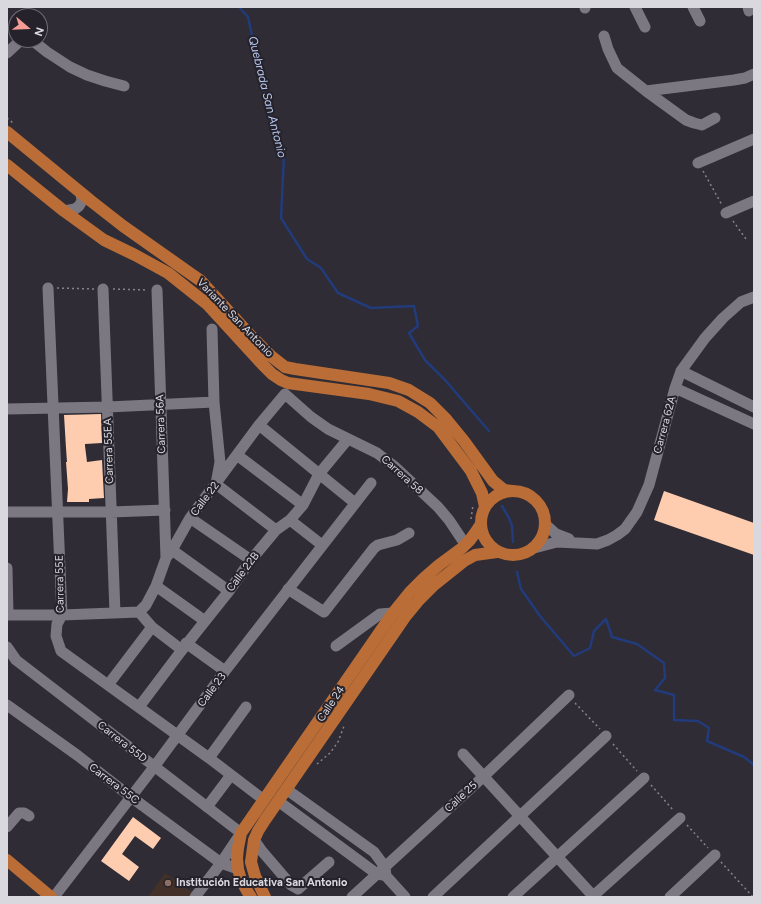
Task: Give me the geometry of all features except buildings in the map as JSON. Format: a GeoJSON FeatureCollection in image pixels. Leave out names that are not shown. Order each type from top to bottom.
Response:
{"type":"FeatureCollection","features":[{"type":"Feature","properties":{"kind":"main road","name":"Variante San Antonio"},"geometry":{"type":"LineString","coordinates":[[10,127],[81,193],[123,226],[200,281],[261,347],[285,367],[389,383],[409,390],[430,404],[446,419],[493,481],[504,490],[525,493],[536,500],[543,511],[545,524]]}},
{"type":"Feature","properties":{"kind":"main road","name":"Variante San Antonio"},"geometry":{"type":"LineString","coordinates":[[7,165],[64,211],[104,240],[135,255],[168,274],[208,304],[262,364],[272,374],[281,380],[288,383],[369,394],[398,401],[418,412],[438,427],[471,471],[482,493],[479,505]]}},
{"type":"Feature","properties":{"kind":"main road"},"geometry":{"type":"LineString","coordinates":[[512,491],[496,495],[490,500],[479,505],[482,512],[476,523],[490,547],[504,555],[520,555],[534,548],[542,537],[545,524]]}},
{"type":"Feature","properties":{"kind":"main road","name":"Calle 24"},"geometry":{"type":"LineString","coordinates":[[241,833],[393,613],[424,578],[439,564],[466,544],[475,533],[476,523]]}},
{"type":"Feature","properties":{"kind":"main road","name":"Calle 24"},"geometry":{"type":"LineString","coordinates":[[254,840],[258,831],[278,800],[405,617],[419,600],[434,585],[464,561],[476,555],[497,552]]}},
{"type":"Feature","properties":{"kind":"main road"},"geometry":{"type":"LineString","coordinates":[[241,833],[237,853],[238,869],[241,880],[251,897]]}},
{"type":"Feature","properties":{"kind":"main road"},"geometry":{"type":"LineString","coordinates":[[254,840],[251,862],[255,876],[265,897]]}},
{"type":"Feature","properties":{"kind":"main road"},"geometry":{"type":"LineString","coordinates":[[7,860],[53,897]]}},
{"type":"Feature","properties":{"kind":"street"},"geometry":{"type":"LineString","coordinates":[[635,7],[645,27]]}},
{"type":"Feature","properties":{"kind":"street"},"geometry":{"type":"LineString","coordinates":[[693,7],[700,21]]}},
{"type":"Feature","properties":{"kind":"street"},"geometry":{"type":"LineString","coordinates":[[604,36],[617,68],[646,91],[686,120],[694,124],[702,125],[715,118]]}},
{"type":"Feature","properties":{"kind":"street"},"geometry":{"type":"LineString","coordinates":[[42,48],[70,67],[93,77],[124,86]]}},
{"type":"Feature","properties":{"kind":"street"},"geometry":{"type":"LineString","coordinates":[[646,91],[734,80],[745,78],[754,74]]}},
{"type":"Feature","properties":{"kind":"street"},"geometry":{"type":"LineString","coordinates":[[698,163],[754,139]]}},
{"type":"Feature","properties":{"kind":"street"},"geometry":{"type":"LineString","coordinates":[[64,211],[75,209],[79,206],[82,201],[81,193]]}},
{"type":"Feature","properties":{"kind":"street"},"geometry":{"type":"LineString","coordinates":[[726,213],[754,201]]}},
{"type":"Feature","properties":{"kind":"street","name":"Carrera 55E"},"geometry":{"type":"LineString","coordinates":[[48,288],[62,615],[57,624],[56,636],[61,651],[178,735],[264,800]]}},
{"type":"Feature","properties":{"kind":"street","name":"Carrera 55EA"},"geometry":{"type":"LineString","coordinates":[[103,289],[108,406],[110,512],[115,613]]}},
{"type":"Feature","properties":{"kind":"street","name":"Carrera 56A"},"geometry":{"type":"LineString","coordinates":[[157,290],[160,404],[165,510],[169,554]]}},
{"type":"Feature","properties":{"kind":"street","name":"Carrera 62A"},"geometry":{"type":"LineString","coordinates":[[534,548],[557,542],[596,544],[608,540],[625,529],[637,512],[649,485],[681,371],[705,338],[723,318],[741,302],[754,297]]}},
{"type":"Feature","properties":{"kind":"street"},"geometry":{"type":"LineString","coordinates":[[212,329],[214,402],[220,462],[216,484],[276,530]]}},
{"type":"Feature","properties":{"kind":"street"},"geometry":{"type":"LineString","coordinates":[[681,371],[754,407]]}},
{"type":"Feature","properties":{"kind":"street"},"geometry":{"type":"LineString","coordinates":[[675,388],[754,424]]}},
{"type":"Feature","properties":{"kind":"street","name":"Calle 22"},"geometry":{"type":"LineString","coordinates":[[139,612],[146,605],[156,586],[169,554],[190,518],[284,394]]}},
{"type":"Feature","properties":{"kind":"street","name":"Carrera 58"},"geometry":{"type":"LineString","coordinates":[[284,394],[328,429],[377,453],[394,466],[438,507],[466,544]]}},
{"type":"Feature","properties":{"kind":"street"},"geometry":{"type":"LineString","coordinates":[[7,409],[214,402]]}},
{"type":"Feature","properties":{"kind":"street"},"geometry":{"type":"LineString","coordinates":[[259,425],[355,503]]}},
{"type":"Feature","properties":{"kind":"street","name":"Calle 22B"},"geometry":{"type":"LineString","coordinates":[[139,707],[184,646],[229,591],[251,560],[276,530],[290,520],[304,506],[319,474],[348,439]]}},
{"type":"Feature","properties":{"kind":"street"},"geometry":{"type":"LineString","coordinates":[[237,455],[304,506]]}},
{"type":"Feature","properties":{"kind":"street","name":"Calle 23"},"geometry":{"type":"LineString","coordinates":[[53,897],[154,767],[225,671],[371,483]]}},
{"type":"Feature","properties":{"kind":"street"},"geometry":{"type":"LineString","coordinates":[[7,512],[110,512],[165,510]]}},
{"type":"Feature","properties":{"kind":"street"},"geometry":{"type":"LineString","coordinates":[[190,518],[251,560]]}},
{"type":"Feature","properties":{"kind":"street"},"geometry":{"type":"LineString","coordinates":[[290,520],[322,545]]}},
{"type":"Feature","properties":{"kind":"street","name":"Carrera 62A"},"geometry":{"type":"LineString","coordinates":[[545,524],[556,534],[579,543]]}},
{"type":"Feature","properties":{"kind":"street"},"geometry":{"type":"LineString","coordinates":[[288,589],[324,612],[374,548],[378,545],[397,540],[409,533]]}},
{"type":"Feature","properties":{"kind":"street"},"geometry":{"type":"LineString","coordinates":[[169,554],[229,591]]}},
{"type":"Feature","properties":{"kind":"street"},"geometry":{"type":"LineString","coordinates":[[7,568],[8,615],[62,615],[139,612],[152,627],[225,671]]}},
{"type":"Feature","properties":{"kind":"street"},"geometry":{"type":"LineString","coordinates":[[156,586],[205,621]]}},
{"type":"Feature","properties":{"kind":"street"},"geometry":{"type":"LineString","coordinates":[[336,646],[380,614],[393,613]]}},
{"type":"Feature","properties":{"kind":"street"},"geometry":{"type":"LineString","coordinates":[[108,685],[152,627]]}},
{"type":"Feature","properties":{"kind":"street","name":"Carrera 55D"},"geometry":{"type":"LineString","coordinates":[[8,650],[16,660],[241,833]]}},
{"type":"Feature","properties":{"kind":"street","name":"Calle 25"},"geometry":{"type":"LineString","coordinates":[[352,897],[383,872],[569,695]]}},
{"type":"Feature","properties":{"kind":"street","name":"Carrera 55C"},"geometry":{"type":"LineString","coordinates":[[7,705],[77,755],[131,797],[221,863],[238,869]]}},
{"type":"Feature","properties":{"kind":"street"},"geometry":{"type":"LineString","coordinates":[[209,758],[246,707]]}},
{"type":"Feature","properties":{"kind":"street"},"geometry":{"type":"LineString","coordinates":[[433,897],[606,736]]}},
{"type":"Feature","properties":{"kind":"street"},"geometry":{"type":"LineString","coordinates":[[463,754],[593,897],[680,818]]}},
{"type":"Feature","properties":{"kind":"street"},"geometry":{"type":"LineString","coordinates":[[208,808],[231,775]]}},
{"type":"Feature","properties":{"kind":"street"},"geometry":{"type":"LineString","coordinates":[[513,897],[644,778]]}},
{"type":"Feature","properties":{"kind":"street"},"geometry":{"type":"LineString","coordinates":[[286,790],[374,852],[383,872]]}},
{"type":"Feature","properties":{"kind":"street"},"geometry":{"type":"LineString","coordinates":[[278,800],[383,872],[405,897]]}},
{"type":"Feature","properties":{"kind":"street"},"geometry":{"type":"LineString","coordinates":[[7,827],[19,813],[24,813],[29,816]]}},
{"type":"Feature","properties":{"kind":"street","name":"Calle 24"},"geometry":{"type":"LineString","coordinates":[[195,897],[221,863],[241,833]]}},
{"type":"Feature","properties":{"kind":"street"},"geometry":{"type":"LineString","coordinates":[[254,840],[291,885],[298,889],[329,862]]}},
{"type":"Feature","properties":{"kind":"street"},"geometry":{"type":"LineString","coordinates":[[670,897],[715,855]]}},
{"type":"Feature","properties":{"kind":"path"},"geometry":{"type":"LineString","coordinates":[[7,118],[10,127]]}},
{"type":"Feature","properties":{"kind":"path"},"geometry":{"type":"LineString","coordinates":[[698,163],[726,213],[746,239]]}},
{"type":"Feature","properties":{"kind":"path"},"geometry":{"type":"LineString","coordinates":[[476,523],[479,505]]}},
{"type":"Feature","properties":{"kind":"path"},"geometry":{"type":"LineString","coordinates":[[569,695],[753,897]]}},
{"type":"Feature","properties":{"kind":"path"},"geometry":{"type":"LineString","coordinates":[[314,766],[330,753],[338,742],[344,725]]}},
{"type":"Feature","properties":{"kind":"shaded area","name":"Institución Educativa San Antonio"},"geometry":{"type":"Polygon","coordinates":[[[165,873],[192,892],[188,897],[148,897],[165,873]]]}},
{"type":"Feature","properties":{"kind":"waterway","name":"Quebrada San Antonio"},"geometry":{"type":"LineString","coordinates":[[239,7],[248,17],[266,101],[284,156],[281,218],[307,259],[321,268],[338,293],[371,308],[414,306],[418,326],[409,333],[425,360],[445,380],[489,431]]}},
{"type":"Feature","properties":{"kind":"waterway","name":"Quebrada San Antonio"},"geometry":{"type":"LineString","coordinates":[[502,506],[512,526],[513,542]]}},
{"type":"Feature","properties":{"kind":"waterway","name":"Quebrada San Antonio"},"geometry":{"type":"LineString","coordinates":[[517,572],[521,589],[540,616],[574,656],[590,648],[594,631],[606,619],[612,637],[637,644],[664,663],[665,678],[655,690],[674,695],[674,720],[698,721],[709,728],[707,741],[744,757],[754,765]]}},
{"type":"Feature","properties":{"kind":"place","name":"Institución Educativa San Antonio"},"geometry":{"type":"Point","coordinates":[168,883]}}]}
